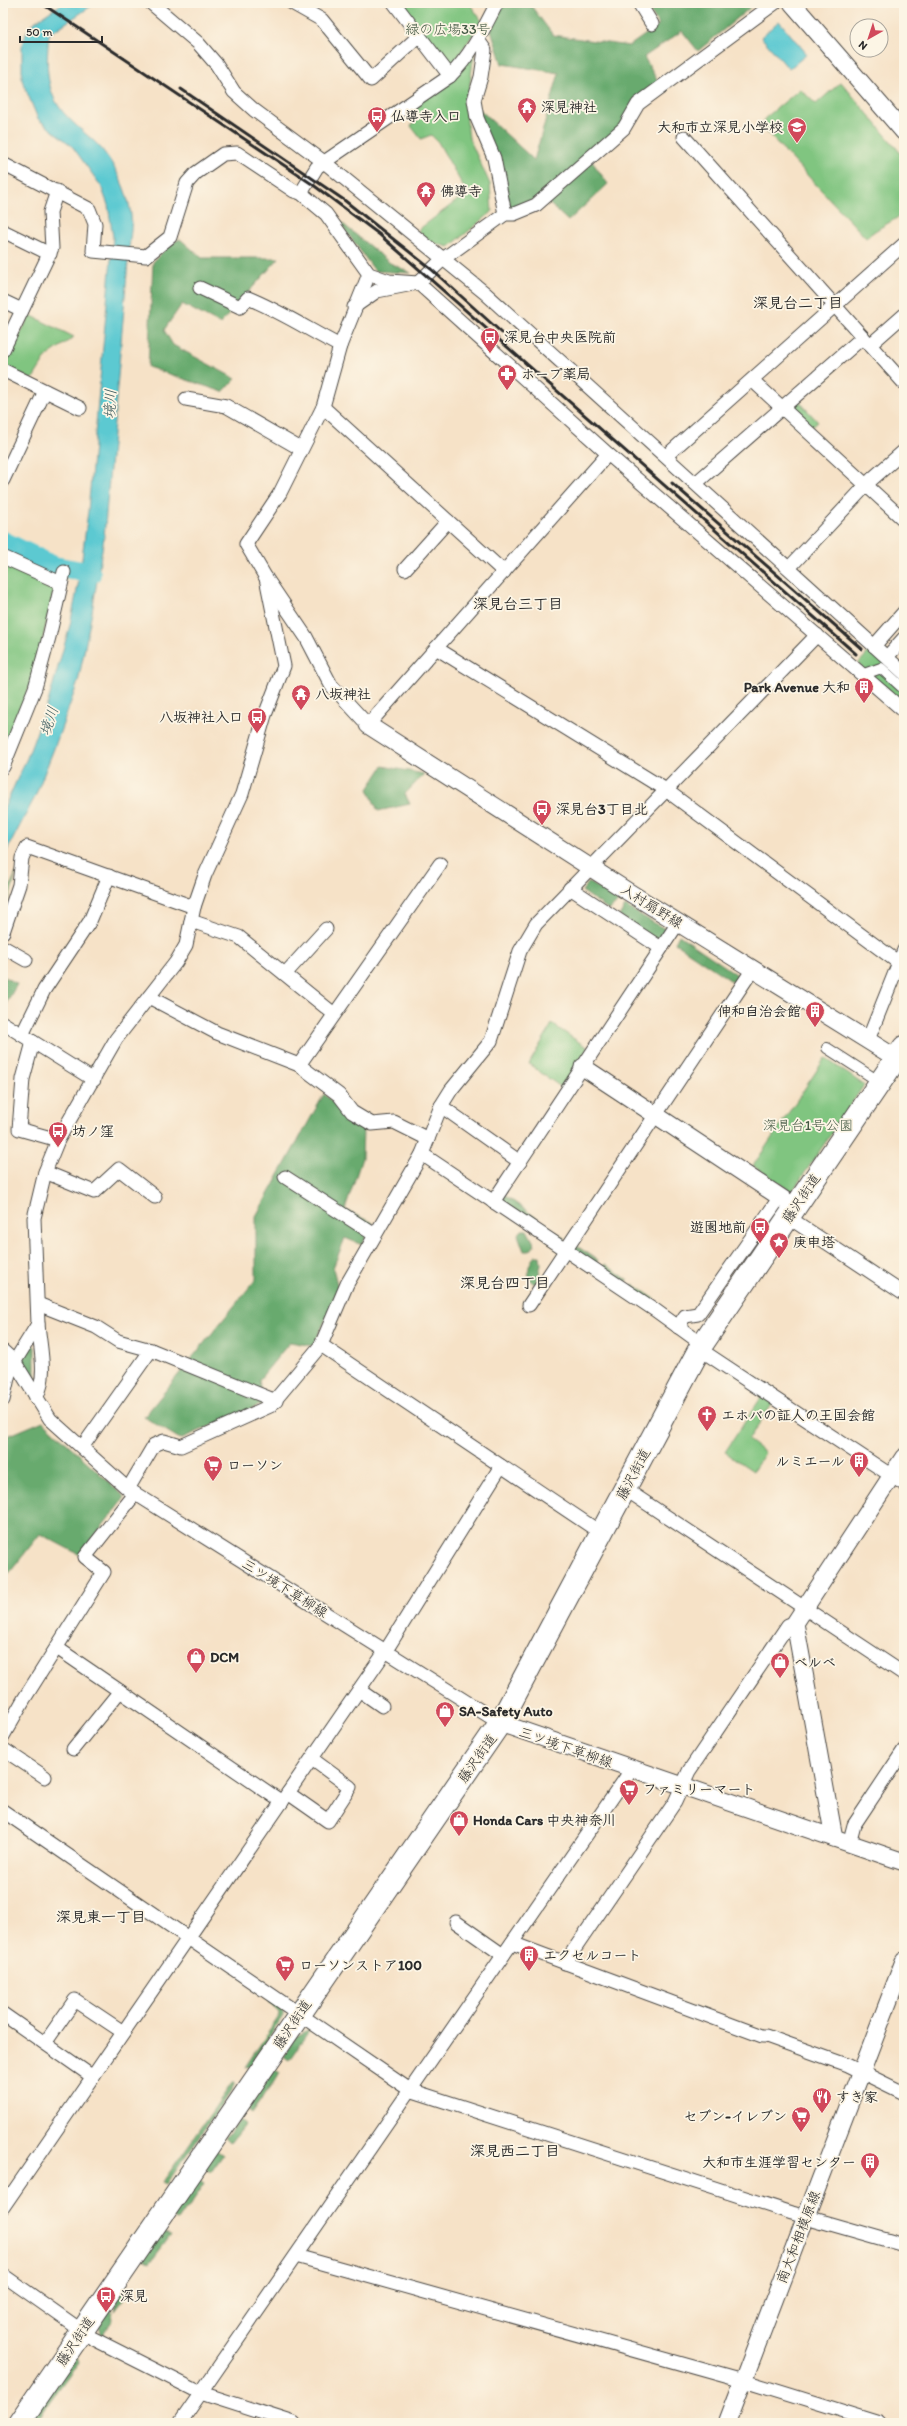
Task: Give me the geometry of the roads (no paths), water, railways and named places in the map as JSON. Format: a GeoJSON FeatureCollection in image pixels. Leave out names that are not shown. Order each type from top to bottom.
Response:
{"type":"FeatureCollection","features":[{"type":"Feature","properties":{"kind":"highway","name":"藤沢街道"},"geometry":{"type":"LineString","coordinates":[[19,2423],[500,1723],[701,1346],[788,1207],[901,1056]]}},
{"type":"Feature","properties":{"kind":"street"},"geometry":{"type":"LineString","coordinates":[[151,3],[198,43],[217,65],[234,92],[254,110],[324,162],[485,293],[696,483],[874,646],[904,689]]}},
{"type":"Feature","properties":{"kind":"street"},"geometry":{"type":"LineString","coordinates":[[292,3],[322,20],[371,80],[419,36]]}},
{"type":"Feature","properties":{"kind":"street"},"geometry":{"type":"LineString","coordinates":[[394,3],[450,76]]}},
{"type":"Feature","properties":{"kind":"street"},"geometry":{"type":"LineString","coordinates":[[300,193],[317,167],[450,76],[465,61],[478,40],[494,8],[482,3]]}},
{"type":"Feature","properties":{"kind":"street"},"geometry":{"type":"LineString","coordinates":[[639,3],[652,24]]}},
{"type":"Feature","properties":{"kind":"street"},"geometry":{"type":"LineString","coordinates":[[354,307],[377,291],[418,283],[443,259],[505,214],[514,214],[536,205],[624,128],[638,104],[775,3]]}},
{"type":"Feature","properties":{"kind":"street"},"geometry":{"type":"LineString","coordinates":[[792,3],[904,132]]}},
{"type":"Feature","properties":{"kind":"street"},"geometry":{"type":"LineString","coordinates":[[478,40],[485,50],[481,77],[474,100],[477,118],[494,158],[505,214]]}},
{"type":"Feature","properties":{"kind":"street"},"geometry":{"type":"LineString","coordinates":[[684,137],[904,383]]}},
{"type":"Feature","properties":{"kind":"street"},"geometry":{"type":"LineString","coordinates":[[3,164],[89,209],[95,224],[93,251],[146,256],[170,237],[186,183],[196,173],[223,154],[237,153],[294,192],[300,193],[326,214],[369,274],[389,281],[418,283],[608,454],[904,711]]}},
{"type":"Feature","properties":{"kind":"street"},"geometry":{"type":"LineString","coordinates":[[3,350],[50,254],[52,248],[50,212],[57,191]]}},
{"type":"Feature","properties":{"kind":"street"},"geometry":{"type":"LineString","coordinates":[[3,231],[50,254]]}},
{"type":"Feature","properties":{"kind":"street"},"geometry":{"type":"LineString","coordinates":[[666,456],[904,244]]}},
{"type":"Feature","properties":{"kind":"street"},"geometry":{"type":"LineString","coordinates":[[369,274],[354,307],[340,346],[323,407],[280,493],[246,544],[266,578],[306,637],[331,685],[368,725],[608,454]]}},
{"type":"Feature","properties":{"kind":"street"},"geometry":{"type":"LineString","coordinates":[[200,288],[240,307],[248,298],[276,310],[300,325],[340,346]]}},
{"type":"Feature","properties":{"kind":"street"},"geometry":{"type":"LineString","coordinates":[[3,301],[22,310]]}},
{"type":"Feature","properties":{"kind":"street"},"geometry":{"type":"LineString","coordinates":[[696,483],[781,407],[866,341],[904,315]]}},
{"type":"Feature","properties":{"kind":"street"},"geometry":{"type":"LineString","coordinates":[[3,370],[80,408]]}},
{"type":"Feature","properties":{"kind":"street"},"geometry":{"type":"LineString","coordinates":[[752,380],[904,520]]}},
{"type":"Feature","properties":{"kind":"street"},"geometry":{"type":"LineString","coordinates":[[3,480],[46,391]]}},
{"type":"Feature","properties":{"kind":"street"},"geometry":{"type":"LineString","coordinates":[[186,399],[226,406],[302,449]]}},
{"type":"Feature","properties":{"kind":"street"},"geometry":{"type":"LineString","coordinates":[[323,407],[504,572]]}},
{"type":"Feature","properties":{"kind":"street"},"geometry":{"type":"LineString","coordinates":[[789,568],[866,485],[904,451]]}},
{"type":"Feature","properties":{"kind":"street"},"geometry":{"type":"LineString","coordinates":[[405,569],[448,521]]}},
{"type":"Feature","properties":{"kind":"street"},"geometry":{"type":"LineString","coordinates":[[3,557],[62,577],[50,637],[35,688],[3,767]]}},
{"type":"Feature","properties":{"kind":"street"},"geometry":{"type":"LineString","coordinates":[[36,1398],[42,1388],[42,1357],[38,1324],[34,1218],[45,1172],[58,1140],[94,1080],[116,1039],[176,962],[186,945],[194,907],[205,875],[242,794],[266,716],[284,666],[266,578]]}},
{"type":"Feature","properties":{"kind":"street"},"geometry":{"type":"LineString","coordinates":[[874,646],[904,612]]}},
{"type":"Feature","properties":{"kind":"street"},"geometry":{"type":"LineString","coordinates":[[3,1736],[104,1572],[85,1557],[131,1492],[154,1445],[164,1441],[180,1446],[270,1406],[276,1401],[321,1345],[347,1284],[422,1154],[441,1106],[451,1090],[491,1041],[520,951],[536,924],[817,635]]}},
{"type":"Feature","properties":{"kind":"street"},"geometry":{"type":"LineString","coordinates":[[867,673],[885,662],[904,638]]}},
{"type":"Feature","properties":{"kind":"street"},"geometry":{"type":"LineString","coordinates":[[436,648],[666,790],[899,963]]}},
{"type":"Feature","properties":{"kind":"street"},"geometry":{"type":"LineString","coordinates":[[885,662],[904,674]]}},
{"type":"Feature","properties":{"kind":"street","name":"入村扇野線"},"geometry":{"type":"LineString","coordinates":[[368,725],[678,923],[868,1040],[901,1056]]}},
{"type":"Feature","properties":{"kind":"street"},"geometry":{"type":"LineString","coordinates":[[3,932],[19,885],[22,858],[27,847],[194,907]]}},
{"type":"Feature","properties":{"kind":"street"},"geometry":{"type":"LineString","coordinates":[[299,1065],[440,864]]}},
{"type":"Feature","properties":{"kind":"street"},"geometry":{"type":"LineString","coordinates":[[58,1140],[19,1129],[28,1039],[44,990],[90,921],[109,876]]}},
{"type":"Feature","properties":{"kind":"street"},"geometry":{"type":"LineString","coordinates":[[570,888],[661,948]]}},
{"type":"Feature","properties":{"kind":"street"},"geometry":{"type":"LineString","coordinates":[[191,921],[239,937],[334,1014]]}},
{"type":"Feature","properties":{"kind":"street"},"geometry":{"type":"LineString","coordinates":[[493,1202],[678,923]]}},
{"type":"Feature","properties":{"kind":"street"},"geometry":{"type":"LineString","coordinates":[[285,974],[326,929]]}},
{"type":"Feature","properties":{"kind":"street"},"geometry":{"type":"LineString","coordinates":[[3,947],[26,960]]}},
{"type":"Feature","properties":{"kind":"street"},"geometry":{"type":"LineString","coordinates":[[868,1040],[904,950]]}},
{"type":"Feature","properties":{"kind":"street"},"geometry":{"type":"LineString","coordinates":[[529,1305],[753,969]]}},
{"type":"Feature","properties":{"kind":"street"},"geometry":{"type":"LineString","coordinates":[[149,997],[217,1032],[299,1065],[339,1095],[352,1112],[372,1124],[394,1122],[428,1139]]}},
{"type":"Feature","properties":{"kind":"street"},"geometry":{"type":"LineString","coordinates":[[3,1023],[94,1080]]}},
{"type":"Feature","properties":{"kind":"street"},"geometry":{"type":"LineString","coordinates":[[827,1048],[872,1077]]}},
{"type":"Feature","properties":{"kind":"street"},"geometry":{"type":"LineString","coordinates":[[583,1067],[656,1115],[788,1207],[904,1294]]}},
{"type":"Feature","properties":{"kind":"street"},"geometry":{"type":"LineString","coordinates":[[441,1106],[520,1162]]}},
{"type":"Feature","properties":{"kind":"street"},"geometry":{"type":"LineString","coordinates":[[422,1154],[696,1339],[707,1354],[898,1480]]}},
{"type":"Feature","properties":{"kind":"street"},"geometry":{"type":"LineString","coordinates":[[45,1172],[94,1192],[119,1169],[155,1197]]}},
{"type":"Feature","properties":{"kind":"street"},"geometry":{"type":"LineString","coordinates":[[285,1177],[375,1235]]}},
{"type":"Feature","properties":{"kind":"street"},"geometry":{"type":"LineString","coordinates":[[678,1327],[685,1316],[698,1314],[788,1207]]}},
{"type":"Feature","properties":{"kind":"street"},"geometry":{"type":"LineString","coordinates":[[38,1304],[96,1327],[118,1341],[151,1350],[276,1401]]}},
{"type":"Feature","properties":{"kind":"street"},"geometry":{"type":"LineString","coordinates":[[3,1400],[7,1378],[14,1361],[38,1324]]}},
{"type":"Feature","properties":{"kind":"street"},"geometry":{"type":"LineString","coordinates":[[321,1345],[601,1533]]}},
{"type":"Feature","properties":{"kind":"street"},"geometry":{"type":"LineString","coordinates":[[83,1446],[151,1350]]}},
{"type":"Feature","properties":{"kind":"street","name":"三ツ境下草柳線"},"geometry":{"type":"LineString","coordinates":[[3,1351],[14,1361],[50,1419],[83,1446],[131,1492],[500,1723],[682,1787],[904,1862]]}},
{"type":"Feature","properties":{"kind":"street"},"geometry":{"type":"LineString","coordinates":[[841,1841],[795,1623],[898,1480],[904,1457]]}},
{"type":"Feature","properties":{"kind":"street"},"geometry":{"type":"LineString","coordinates":[[3,2207],[385,1652],[501,1466]]}},
{"type":"Feature","properties":{"kind":"street"},"geometry":{"type":"LineString","coordinates":[[625,1489],[904,1674]]}},
{"type":"Feature","properties":{"kind":"street"},"geometry":{"type":"LineString","coordinates":[[565,1963],[675,1802],[689,1771],[788,1624],[795,1623]]}},
{"type":"Feature","properties":{"kind":"street"},"geometry":{"type":"LineString","coordinates":[[57,1648],[120,1691],[285,1798],[328,1821],[350,1787],[312,1759]]}},
{"type":"Feature","properties":{"kind":"street"},"geometry":{"type":"LineString","coordinates":[[359,1690],[382,1706]]}},
{"type":"Feature","properties":{"kind":"street"},"geometry":{"type":"LineString","coordinates":[[73,1749],[120,1691]]}},
{"type":"Feature","properties":{"kind":"street"},"geometry":{"type":"LineString","coordinates":[[3,1749],[45,1777]]}},
{"type":"Feature","properties":{"kind":"street"},"geometry":{"type":"LineString","coordinates":[[841,1841],[854,1825],[904,1750]]}},
{"type":"Feature","properties":{"kind":"street"},"geometry":{"type":"LineString","coordinates":[[180,2423],[632,1769]]}},
{"type":"Feature","properties":{"kind":"street"},"geometry":{"type":"LineString","coordinates":[[3,1811],[410,2090],[806,2216],[904,2245]]}},
{"type":"Feature","properties":{"kind":"street"},"geometry":{"type":"LineString","coordinates":[[456,1922],[503,1955]]}},
{"type":"Feature","properties":{"kind":"street"},"geometry":{"type":"LineString","coordinates":[[512,1943],[861,2072],[904,2093]]}},
{"type":"Feature","properties":{"kind":"street","name":"南大和相模原線"},"geometry":{"type":"LineString","coordinates":[[727,2423],[904,1961]]}},
{"type":"Feature","properties":{"kind":"street"},"geometry":{"type":"LineString","coordinates":[[45,2043],[75,2000],[123,2032]]}},
{"type":"Feature","properties":{"kind":"street"},"geometry":{"type":"LineString","coordinates":[[3,2014],[93,2077]]}},
{"type":"Feature","properties":{"kind":"street"},"geometry":{"type":"LineString","coordinates":[[296,2256],[743,2381],[880,2423]]}},
{"type":"Feature","properties":{"kind":"street"},"geometry":{"type":"LineString","coordinates":[[3,2275],[82,2332],[201,2393],[294,2423]]}},
{"type":"Feature","properties":{"kind":"water","name":"境川"},"geometry":{"type":"Polygon","coordinates":[[[63,3],[96,3],[49,34],[48,76],[52,92],[58,106],[63,112],[102,149],[114,166],[127,196],[131,215],[131,227],[104,537],[92,612],[78,682],[35,797],[3,858],[3,810],[27,758],[48,702],[70,625],[80,575],[88,511],[113,237],[108,205],[101,186],[72,146],[38,119],[22,80],[22,45],[27,31],[33,23],[63,3]]]}},
{"type":"Feature","properties":{"kind":"water"},"geometry":{"type":"Polygon","coordinates":[[[779,21],[807,54],[789,69],[761,37],[779,21]]]}},
{"type":"Feature","properties":{"kind":"waterway"},"geometry":{"type":"LineString","coordinates":[[3,541],[54,566],[91,574]]}},
{"type":"Feature","properties":{"kind":"railway"},"geometry":{"type":"LineString","coordinates":[[41,3],[312,184],[380,235],[856,654]]}},
{"type":"Feature","properties":{"kind":"railway"},"geometry":{"type":"LineString","coordinates":[[181,89],[344,200],[431,269],[502,333]]}},
{"type":"Feature","properties":{"kind":"railway"},"geometry":{"type":"LineString","coordinates":[[672,483],[862,649]]}},
{"type":"Feature","properties":{"kind":"place","name":"深見神社"},"geometry":{"type":"Point","coordinates":[527,124]}},
{"type":"Feature","properties":{"kind":"place","name":"仏導寺入口"},"geometry":{"type":"Point","coordinates":[377,133]}},
{"type":"Feature","properties":{"kind":"place","name":"大和市立深見小学校"},"geometry":{"type":"Point","coordinates":[797,144]}},
{"type":"Feature","properties":{"kind":"place","name":"佛導寺"},"geometry":{"type":"Point","coordinates":[426,208]}},
{"type":"Feature","properties":{"kind":"place","name":"深見台中央医院前"},"geometry":{"type":"Point","coordinates":[490,354]}},
{"type":"Feature","properties":{"kind":"place","name":"ホープ薬局"},"geometry":{"type":"Point","coordinates":[507,391]}},
{"type":"Feature","properties":{"kind":"place","name":"Park Avenue 大和"},"geometry":{"type":"Point","coordinates":[864,704]}},
{"type":"Feature","properties":{"kind":"place","name":"八坂神社"},"geometry":{"type":"Point","coordinates":[301,711]}},
{"type":"Feature","properties":{"kind":"place","name":"八坂神社入口"},"geometry":{"type":"Point","coordinates":[257,734]}},
{"type":"Feature","properties":{"kind":"place","name":"深見台3丁目北"},"geometry":{"type":"Point","coordinates":[542,826]}},
{"type":"Feature","properties":{"kind":"place","name":"伸和自治会館"},"geometry":{"type":"Point","coordinates":[815,1028]}},
{"type":"Feature","properties":{"kind":"place","name":"坊ノ窪"},"geometry":{"type":"Point","coordinates":[58,1148]}},
{"type":"Feature","properties":{"kind":"place","name":"遊園地前"},"geometry":{"type":"Point","coordinates":[760,1244]}},
{"type":"Feature","properties":{"kind":"place","name":"庚申塔"},"geometry":{"type":"Point","coordinates":[779,1259]}},
{"type":"Feature","properties":{"kind":"place","name":"エホバの証人の王国会館"},"geometry":{"type":"Point","coordinates":[707,1432]}},
{"type":"Feature","properties":{"kind":"place","name":"ルミエール"},"geometry":{"type":"Point","coordinates":[859,1478]}},
{"type":"Feature","properties":{"kind":"place","name":"ローソン"},"geometry":{"type":"Point","coordinates":[213,1482]}},
{"type":"Feature","properties":{"kind":"place","name":"DCM"},"geometry":{"type":"Point","coordinates":[196,1674]}},
{"type":"Feature","properties":{"kind":"place","name":"ベルベ"},"geometry":{"type":"Point","coordinates":[780,1679]}},
{"type":"Feature","properties":{"kind":"place","name":"SA-Safety Auto"},"geometry":{"type":"Point","coordinates":[445,1728]}},
{"type":"Feature","properties":{"kind":"place","name":"ファミリーマート"},"geometry":{"type":"Point","coordinates":[629,1806]}},
{"type":"Feature","properties":{"kind":"place","name":"Honda Cars 中央神奈川"},"geometry":{"type":"Point","coordinates":[459,1837]}},
{"type":"Feature","properties":{"kind":"place","name":"エクセルコート"},"geometry":{"type":"Point","coordinates":[529,1972]}},
{"type":"Feature","properties":{"kind":"place","name":"ローソンストア100"},"geometry":{"type":"Point","coordinates":[285,1982]}},
{"type":"Feature","properties":{"kind":"place","name":"すき家"},"geometry":{"type":"Point","coordinates":[822,2114]}},
{"type":"Feature","properties":{"kind":"place","name":"セブン-イレブン"},"geometry":{"type":"Point","coordinates":[801,2133]}},
{"type":"Feature","properties":{"kind":"place","name":"大和市生涯学習センター"},"geometry":{"type":"Point","coordinates":[870,2179]}},
{"type":"Feature","properties":{"kind":"place","name":"深見"},"geometry":{"type":"Point","coordinates":[106,2313]}},
{"type":"Feature","properties":{"kind":"district","name":"深見台二丁目"},"geometry":{"type":"Point","coordinates":[798,303]}},
{"type":"Feature","properties":{"kind":"district","name":"深見台三丁目"},"geometry":{"type":"Point","coordinates":[518,604]}},
{"type":"Feature","properties":{"kind":"district","name":"深見台四丁目"},"geometry":{"type":"Point","coordinates":[505,1283]}},
{"type":"Feature","properties":{"kind":"district","name":"深見東一丁目"},"geometry":{"type":"Point","coordinates":[101,1917]}},
{"type":"Feature","properties":{"kind":"district","name":"深見西二丁目"},"geometry":{"type":"Point","coordinates":[515,2151]}},
{"type":"Feature","properties":{"kind":"park label","name":"緑の広場33号"},"geometry":{"type":"Point","coordinates":[448,29]}},
{"type":"Feature","properties":{"kind":"park label","name":"深見台1号公園"},"geometry":{"type":"Point","coordinates":[808,1125]}}]}
